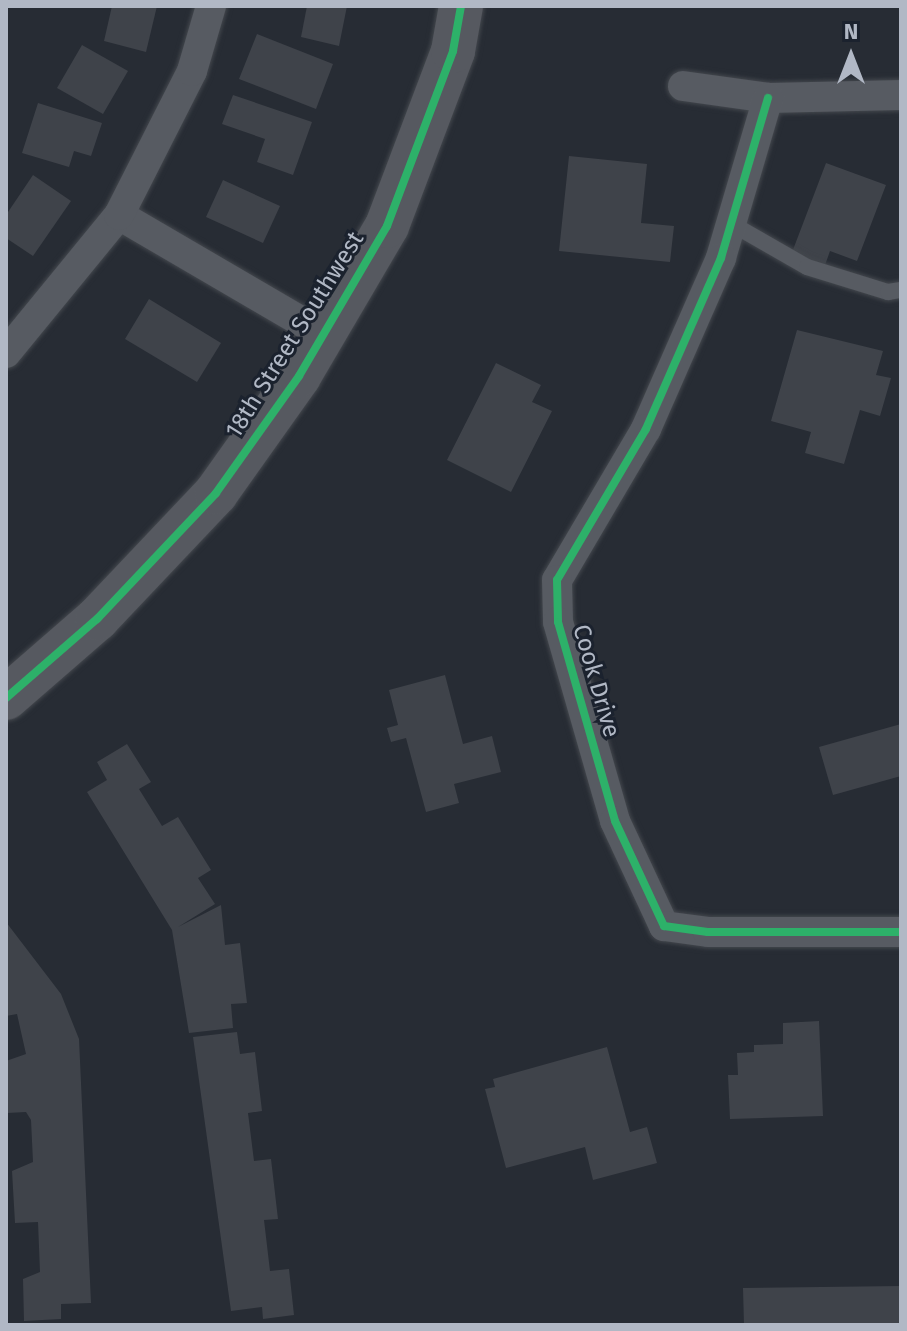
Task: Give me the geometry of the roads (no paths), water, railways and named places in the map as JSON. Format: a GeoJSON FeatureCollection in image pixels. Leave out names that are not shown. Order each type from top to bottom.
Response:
{"type":"FeatureCollection","features":[{"type":"Feature","properties":{"kind":"street"},"geometry":{"type":"LineString","coordinates":[[6,353],[119,215],[192,71],[211,6]]}},
{"type":"Feature","properties":{"kind":"street","name":"18th Street Southwest"},"geometry":{"type":"LineString","coordinates":[[6,698],[97,619],[216,493],[323,334],[387,226],[453,51],[461,6]]}},
{"type":"Feature","properties":{"kind":"street"},"geometry":{"type":"LineString","coordinates":[[683,86],[768,98],[901,95]]}},
{"type":"Feature","properties":{"kind":"street","name":"Cook Drive"},"geometry":{"type":"LineString","coordinates":[[768,98],[732,224],[646,429],[557,580],[558,622],[615,821],[664,926],[708,932],[901,932]]}},
{"type":"Feature","properties":{"kind":"street"},"geometry":{"type":"LineString","coordinates":[[119,215],[323,334]]}},
{"type":"Feature","properties":{"kind":"lane"},"geometry":{"type":"LineString","coordinates":[[732,224],[807,267],[888,292],[901,290]]}}]}
